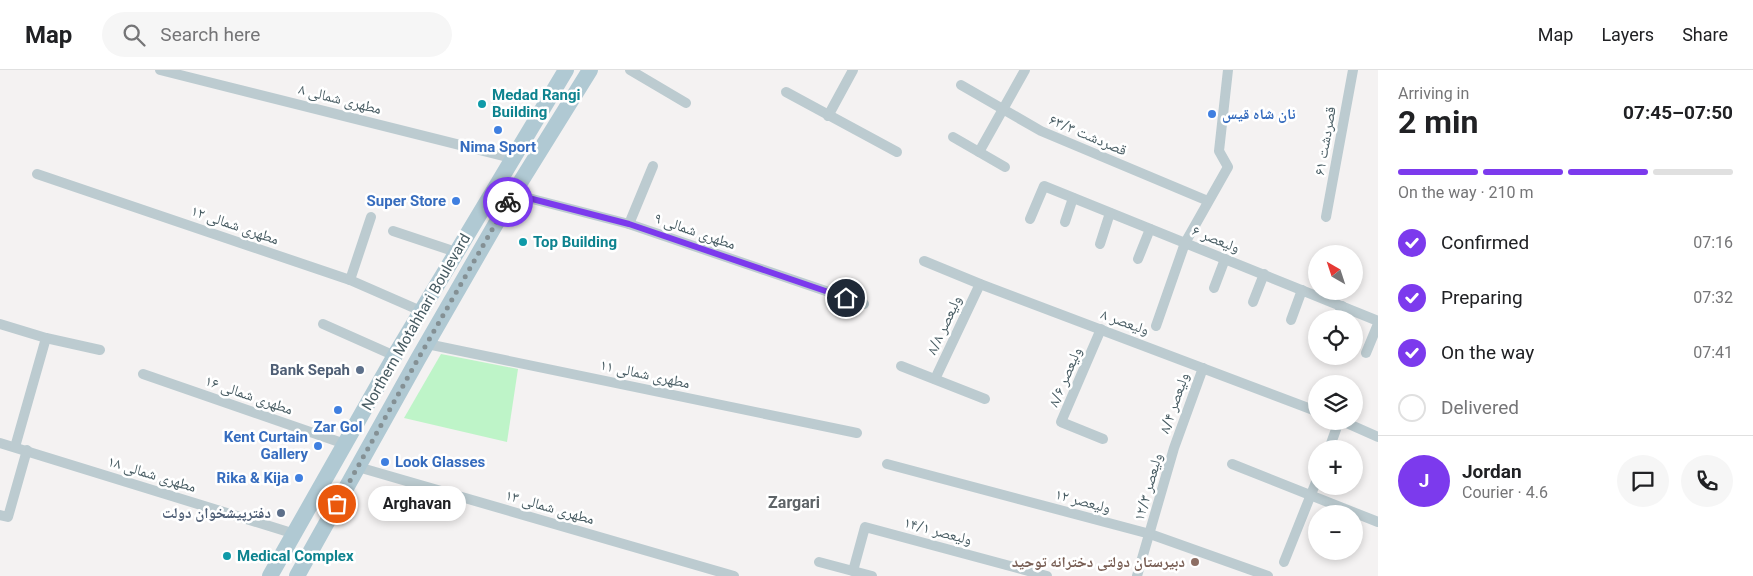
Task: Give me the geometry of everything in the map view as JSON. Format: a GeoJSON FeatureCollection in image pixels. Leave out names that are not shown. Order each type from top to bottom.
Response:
{"type":"FeatureCollection","features":[{"type":"Feature","properties":{"kind":"main road","name":"Northern Motahhari Boulevard"},"geometry":{"type":"LineString","coordinates":[[270,576],[421,311],[566,70]]}},
{"type":"Feature","properties":{"kind":"main road","name":"Northern Motahhari Boulevard"},"geometry":{"type":"LineString","coordinates":[[297,576],[426,344],[513,194],[590,70]]}},
{"type":"Feature","properties":{"kind":"street","name":"۸ مطهری شمالی"},"geometry":{"type":"LineString","coordinates":[[160,70],[512,158]]}},
{"type":"Feature","properties":{"kind":"street"},"geometry":{"type":"LineString","coordinates":[[630,70],[686,103]]}},
{"type":"Feature","properties":{"kind":"street"},"geometry":{"type":"LineString","coordinates":[[828,116],[853,70]]}},
{"type":"Feature","properties":{"kind":"street"},"geometry":{"type":"LineString","coordinates":[[979,152],[1025,70]]}},
{"type":"Feature","properties":{"kind":"street"},"geometry":{"type":"LineString","coordinates":[[1156,326],[1185,243],[1228,166],[1219,151],[1228,70]]}},
{"type":"Feature","properties":{"kind":"street","name":"۶۱ قصردشت"},"geometry":{"type":"LineString","coordinates":[[1326,217],[1353,70]]}},
{"type":"Feature","properties":{"kind":"street","name":"۶۳/۳ قصردشت"},"geometry":{"type":"LineString","coordinates":[[961,85],[1041,131],[1208,201]]}},
{"type":"Feature","properties":{"kind":"street"},"geometry":{"type":"LineString","coordinates":[[786,92],[898,152]]}},
{"type":"Feature","properties":{"kind":"street"},"geometry":{"type":"LineString","coordinates":[[953,137],[1005,167]]}},
{"type":"Feature","properties":{"kind":"street"},"geometry":{"type":"LineString","coordinates":[[629,224],[653,166]]}},
{"type":"Feature","properties":{"kind":"street","name":"۱۲ مطهری شمالی"},"geometry":{"type":"LineString","coordinates":[[37,174],[350,280],[421,311]]}},
{"type":"Feature","properties":{"kind":"street","name":"۶ ولیعصر"},"geometry":{"type":"LineString","coordinates":[[1030,219],[1044,186],[1378,322]]}},
{"type":"Feature","properties":{"kind":"street","name":"۹ مطهری شمالی"},"geometry":{"type":"LineString","coordinates":[[513,194],[629,224],[864,304]]}},
{"type":"Feature","properties":{"kind":"street"},"geometry":{"type":"LineString","coordinates":[[1065,222],[1073,198]]}},
{"type":"Feature","properties":{"kind":"street"},"geometry":{"type":"LineString","coordinates":[[1100,244],[1110,213]]}},
{"type":"Feature","properties":{"kind":"street"},"geometry":{"type":"LineString","coordinates":[[350,280],[371,217]]}},
{"type":"Feature","properties":{"kind":"street"},"geometry":{"type":"LineString","coordinates":[[1138,259],[1150,229]]}},
{"type":"Feature","properties":{"kind":"street"},"geometry":{"type":"LineString","coordinates":[[393,231],[456,252]]}},
{"type":"Feature","properties":{"kind":"street"},"geometry":{"type":"LineString","coordinates":[[1214,288],[1225,259]]}},
{"type":"Feature","properties":{"kind":"street","name":"۸ ولیعصر"},"geometry":{"type":"LineString","coordinates":[[924,261],[1308,408]]}},
{"type":"Feature","properties":{"kind":"street"},"geometry":{"type":"LineString","coordinates":[[1253,302],[1264,274]]}},
{"type":"Feature","properties":{"kind":"street","name":"۸/۸ ولیعصر"},"geometry":{"type":"LineString","coordinates":[[935,379],[980,284]]}},
{"type":"Feature","properties":{"kind":"street"},"geometry":{"type":"LineString","coordinates":[[1290,320],[1302,290]]}},
{"type":"Feature","properties":{"kind":"street"},"geometry":{"type":"LineString","coordinates":[[1340,310],[1342,306]]}},
{"type":"Feature","properties":{"kind":"street"},"geometry":{"type":"LineString","coordinates":[[1366,353],[1378,322]]}},
{"type":"Feature","properties":{"kind":"street"},"geometry":{"type":"LineString","coordinates":[[0,324],[46,338],[100,350]]}},
{"type":"Feature","properties":{"kind":"street"},"geometry":{"type":"LineString","coordinates":[[324,324],[395,356]]}},
{"type":"Feature","properties":{"kind":"street","name":"۸/۶ ولیعصر"},"geometry":{"type":"LineString","coordinates":[[1101,329],[1062,422],[1103,439]]}},
{"type":"Feature","properties":{"kind":"street"},"geometry":{"type":"LineString","coordinates":[[15,447],[46,338]]}},
{"type":"Feature","properties":{"kind":"street","name":"۱۱ مطهری شمالی"},"geometry":{"type":"LineString","coordinates":[[426,344],[857,433]]}},
{"type":"Feature","properties":{"kind":"street"},"geometry":{"type":"LineString","coordinates":[[900,366],[985,399]]}},
{"type":"Feature","properties":{"kind":"street","name":"۸/۴ ولیعصر"},"geometry":{"type":"LineString","coordinates":[[1174,448],[1202,368]]}},
{"type":"Feature","properties":{"kind":"street","name":"۱۶ مطهری شمالی"},"geometry":{"type":"LineString","coordinates":[[143,374],[345,444]]}},
{"type":"Feature","properties":{"kind":"street"},"geometry":{"type":"LineString","coordinates":[[1361,430],[1378,437]]}},
{"type":"Feature","properties":{"kind":"street","name":"۱۸ مطهری شمالی"},"geometry":{"type":"LineString","coordinates":[[0,443],[294,534]]}},
{"type":"Feature","properties":{"kind":"street","name":"۱۲/۳ ولیعصر"},"geometry":{"type":"LineString","coordinates":[[1137,576],[1174,448]]}},
{"type":"Feature","properties":{"kind":"street"},"geometry":{"type":"LineString","coordinates":[[0,515],[8,517],[27,450]]}},
{"type":"Feature","properties":{"kind":"street","name":"۱۲ ولیعصر"},"geometry":{"type":"LineString","coordinates":[[887,464],[1150,534],[1268,576]]}},
{"type":"Feature","properties":{"kind":"street"},"geometry":{"type":"LineString","coordinates":[[1232,464],[1308,492]]}},
{"type":"Feature","properties":{"kind":"street","name":"۱۳ مطهری شمالی"},"geometry":{"type":"LineString","coordinates":[[358,467],[734,576]]}},
{"type":"Feature","properties":{"kind":"street"},"geometry":{"type":"LineString","coordinates":[[1284,562],[1312,495]]}},
{"type":"Feature","properties":{"kind":"street"},"geometry":{"type":"LineString","coordinates":[[1314,495],[1378,522]]}},
{"type":"Feature","properties":{"kind":"street","name":"۱۴/۱ ولیعصر"},"geometry":{"type":"LineString","coordinates":[[853,572],[865,527],[1047,576]]}},
{"type":"Feature","properties":{"kind":"street"},"geometry":{"type":"LineString","coordinates":[[820,562],[872,576]]}},
{"type":"Feature","properties":{"kind":"green space"},"geometry":{"type":"Polygon","coordinates":[[[441,354],[518,369],[507,442],[404,418],[441,354]]]}},
{"type":"Feature","properties":{"kind":"way so far"},"geometry":{"type":"LineString","coordinates":[[337,504],[508,202]]}},
{"type":"Feature","properties":{"kind":"place","name":"Medad Rangi Building"},"geometry":{"type":"Point","coordinates":[482,104]}},
{"type":"Feature","properties":{"kind":"place","name":"نان شاه قیس"},"geometry":{"type":"Point","coordinates":[1212,114]}},
{"type":"Feature","properties":{"kind":"place","name":"Nima Sport"},"geometry":{"type":"Point","coordinates":[498,130]}},
{"type":"Feature","properties":{"kind":"place","name":"Super Store"},"geometry":{"type":"Point","coordinates":[456,201]}},
{"type":"Feature","properties":{"kind":"place","name":"Top Building"},"geometry":{"type":"Point","coordinates":[523,242]}},
{"type":"Feature","properties":{"kind":"place","name":"Bank Sepah"},"geometry":{"type":"Point","coordinates":[360,370]}},
{"type":"Feature","properties":{"kind":"place","name":"Zar Gol"},"geometry":{"type":"Point","coordinates":[338,410]}},
{"type":"Feature","properties":{"kind":"place","name":"Kent Curtain Gallery"},"geometry":{"type":"Point","coordinates":[318,446]}},
{"type":"Feature","properties":{"kind":"place","name":"Look Glasses"},"geometry":{"type":"Point","coordinates":[385,462]}},
{"type":"Feature","properties":{"kind":"place","name":"Rika & Kija"},"geometry":{"type":"Point","coordinates":[299,478]}},
{"type":"Feature","properties":{"kind":"place","name":"Arghavan"},"geometry":{"type":"Point","coordinates":[337,504]}},
{"type":"Feature","properties":{"kind":"place","name":"دفترپیشخوان دولت"},"geometry":{"type":"Point","coordinates":[281,513]}},
{"type":"Feature","properties":{"kind":"place","name":"Medical Complex"},"geometry":{"type":"Point","coordinates":[227,556]}},
{"type":"Feature","properties":{"kind":"place","name":"دبیرستان دولتی دخترانه توحید"},"geometry":{"type":"Point","coordinates":[1195,562]}},
{"type":"Feature","properties":{"kind":"district","name":"Zargari"},"geometry":{"type":"Point","coordinates":[794,502]}},
{"type":"Feature","properties":{"kind":"route"},"geometry":{"type":"LineString","coordinates":[[508,202],[513,194],[629,224],[846,298]]}}]}
